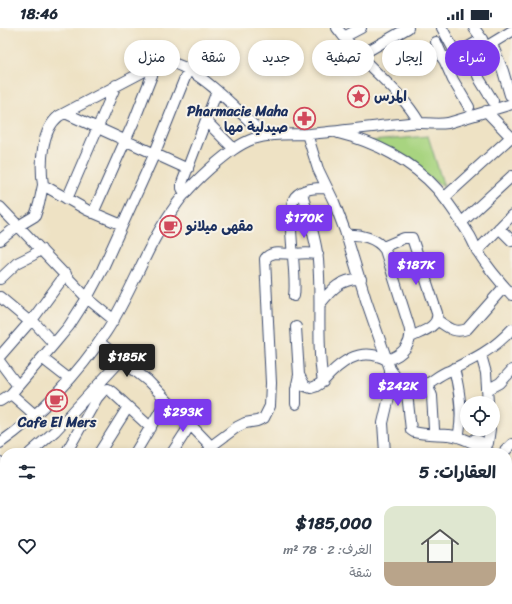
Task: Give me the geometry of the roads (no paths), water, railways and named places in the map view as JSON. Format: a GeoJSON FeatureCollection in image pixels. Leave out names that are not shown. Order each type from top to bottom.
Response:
{"type":"FeatureCollection","features":[{"type":"Feature","properties":{"kind":"street"},"geometry":{"type":"LineString","coordinates":[[337,28],[346,40]]}},
{"type":"Feature","properties":{"kind":"street"},"geometry":{"type":"LineString","coordinates":[[344,37],[361,28]]}},
{"type":"Feature","properties":{"kind":"street"},"geometry":{"type":"LineString","coordinates":[[374,47],[408,28]]}},
{"type":"Feature","properties":{"kind":"street"},"geometry":{"type":"LineString","coordinates":[[442,28],[448,40]]}},
{"type":"Feature","properties":{"kind":"street"},"geometry":{"type":"LineString","coordinates":[[474,28],[482,39]]}},
{"type":"Feature","properties":{"kind":"street"},"geometry":{"type":"LineString","coordinates":[[499,40],[512,32]]}},
{"type":"Feature","properties":{"kind":"street"},"geometry":{"type":"LineString","coordinates":[[437,44],[453,80],[469,107]]}},
{"type":"Feature","properties":{"kind":"street"},"geometry":{"type":"LineString","coordinates":[[0,443],[34,415],[69,379],[99,342],[114,320],[159,232],[173,209],[206,172],[234,149],[246,142],[276,134],[331,132],[419,122],[440,124],[448,123],[486,111],[511,99],[500,64]]}},
{"type":"Feature","properties":{"kind":"street"},"geometry":{"type":"LineString","coordinates":[[0,402],[11,394],[54,344],[69,326],[87,298],[102,270],[154,155],[188,70],[180,67]]}},
{"type":"Feature","properties":{"kind":"street"},"geometry":{"type":"LineString","coordinates":[[374,71],[401,97],[419,122]]}},
{"type":"Feature","properties":{"kind":"street"},"geometry":{"type":"LineString","coordinates":[[0,240],[36,214],[43,185],[43,151],[46,136],[51,124],[65,113],[134,76]]}},
{"type":"Feature","properties":{"kind":"street"},"geometry":{"type":"LineString","coordinates":[[93,213],[152,76]]}},
{"type":"Feature","properties":{"kind":"street"},"geometry":{"type":"LineString","coordinates":[[198,76],[217,91],[264,136]]}},
{"type":"Feature","properties":{"kind":"street"},"geometry":{"type":"LineString","coordinates":[[478,76],[493,101]]}},
{"type":"Feature","properties":{"kind":"street"},"geometry":{"type":"LineString","coordinates":[[67,199],[116,85]]}},
{"type":"Feature","properties":{"kind":"street"},"geometry":{"type":"LineString","coordinates":[[185,194],[182,188],[182,182],[217,91]]}},
{"type":"Feature","properties":{"kind":"street"},"geometry":{"type":"LineString","coordinates":[[444,198],[511,138],[486,111]]}},
{"type":"Feature","properties":{"kind":"street"},"geometry":{"type":"LineString","coordinates":[[65,113],[154,155],[188,169]]}},
{"type":"Feature","properties":{"kind":"street"},"geometry":{"type":"LineString","coordinates":[[206,121],[234,149]]}},
{"type":"Feature","properties":{"kind":"street"},"geometry":{"type":"LineString","coordinates":[[331,132],[364,141],[393,155],[418,171],[428,180],[444,198],[471,237],[477,251],[504,287],[512,295]]}},
{"type":"Feature","properties":{"kind":"street"},"geometry":{"type":"LineString","coordinates":[[307,134],[315,163],[347,235],[366,300],[388,364],[406,391],[411,430],[416,433],[446,429],[459,433],[461,425],[460,396],[454,368]]}},
{"type":"Feature","properties":{"kind":"street"},"geometry":{"type":"LineString","coordinates":[[461,223],[512,176]]}},
{"type":"Feature","properties":{"kind":"street"},"geometry":{"type":"LineString","coordinates":[[43,185],[93,213],[122,225]]}},
{"type":"Feature","properties":{"kind":"street"},"geometry":{"type":"LineString","coordinates":[[294,296],[294,254],[290,219],[291,205],[295,197],[302,192],[316,188],[327,188]]}},
{"type":"Feature","properties":{"kind":"street"},"geometry":{"type":"LineString","coordinates":[[302,192],[318,254],[320,304],[319,344],[323,382]]}},
{"type":"Feature","properties":{"kind":"street"},"geometry":{"type":"LineString","coordinates":[[0,207],[66,274],[87,298],[114,320]]}},
{"type":"Feature","properties":{"kind":"street"},"geometry":{"type":"LineString","coordinates":[[477,251],[512,215]]}},
{"type":"Feature","properties":{"kind":"street"},"geometry":{"type":"LineString","coordinates":[[499,228],[512,241]]}},
{"type":"Feature","properties":{"kind":"street"},"geometry":{"type":"LineString","coordinates":[[347,235],[363,236],[377,242],[383,247],[411,331],[411,337],[403,352],[388,364]]}},
{"type":"Feature","properties":{"kind":"street"},"geometry":{"type":"LineString","coordinates":[[383,247],[404,238],[411,238],[413,240],[438,316],[437,320],[432,326],[411,337]]}},
{"type":"Feature","properties":{"kind":"street"},"geometry":{"type":"LineString","coordinates":[[0,279],[17,263],[41,249]]}},
{"type":"Feature","properties":{"kind":"street"},"geometry":{"type":"LineString","coordinates":[[214,448],[237,427],[245,423],[262,419],[268,412],[271,399],[265,259],[268,256],[276,254],[318,254]]}},
{"type":"Feature","properties":{"kind":"street"},"geometry":{"type":"LineString","coordinates":[[0,356],[31,321],[66,274]]}},
{"type":"Feature","properties":{"kind":"street"},"geometry":{"type":"LineString","coordinates":[[320,304],[333,288],[354,278],[361,279]]}},
{"type":"Feature","properties":{"kind":"street"},"geometry":{"type":"LineString","coordinates":[[437,320],[454,331],[459,332],[467,329],[504,287]]}},
{"type":"Feature","properties":{"kind":"street"},"geometry":{"type":"LineString","coordinates":[[0,297],[31,321],[54,344]]}},
{"type":"Feature","properties":{"kind":"street"},"geometry":{"type":"LineString","coordinates":[[296,327],[299,375],[296,389],[296,404]]}},
{"type":"Feature","properties":{"kind":"street"},"geometry":{"type":"LineString","coordinates":[[390,393],[413,390],[481,355],[496,345],[512,329]]}},
{"type":"Feature","properties":{"kind":"street"},"geometry":{"type":"LineString","coordinates":[[99,342],[144,377],[190,425],[209,448]]}},
{"type":"Feature","properties":{"kind":"street"},"geometry":{"type":"LineString","coordinates":[[299,375],[302,382],[308,388],[315,387],[323,382],[343,363],[365,354],[371,354],[388,364]]}},
{"type":"Feature","properties":{"kind":"street"},"geometry":{"type":"LineString","coordinates":[[481,355],[486,373],[487,396]]}},
{"type":"Feature","properties":{"kind":"street"},"geometry":{"type":"LineString","coordinates":[[42,358],[69,379]]}},
{"type":"Feature","properties":{"kind":"street"},"geometry":{"type":"LineString","coordinates":[[36,448],[55,431],[122,359]]}},
{"type":"Feature","properties":{"kind":"street"},"geometry":{"type":"LineString","coordinates":[[0,362],[18,386]]}},
{"type":"Feature","properties":{"kind":"street"},"geometry":{"type":"LineString","coordinates":[[385,448],[383,424],[390,393],[388,364]]}},
{"type":"Feature","properties":{"kind":"street"},"geometry":{"type":"LineString","coordinates":[[487,390],[500,383],[512,370]]}},
{"type":"Feature","properties":{"kind":"street"},"geometry":{"type":"LineString","coordinates":[[427,383],[432,396],[430,431]]}},
{"type":"Feature","properties":{"kind":"street"},"geometry":{"type":"LineString","coordinates":[[69,448],[97,398],[104,390],[108,389],[151,428]]}},
{"type":"Feature","properties":{"kind":"street"},"geometry":{"type":"LineString","coordinates":[[11,394],[34,415]]}},
{"type":"Feature","properties":{"kind":"street"},"geometry":{"type":"LineString","coordinates":[[138,448],[166,401]]}},
{"type":"Feature","properties":{"kind":"street"},"geometry":{"type":"LineString","coordinates":[[102,448],[128,407]]}},
{"type":"Feature","properties":{"kind":"street"},"geometry":{"type":"LineString","coordinates":[[175,448],[190,425]]}},
{"type":"Feature","properties":{"kind":"street"},"geometry":{"type":"LineString","coordinates":[[430,431],[459,437],[481,448]]}},
{"type":"Feature","properties":{"kind":"street"},"geometry":{"type":"LineString","coordinates":[[467,436],[486,443],[489,436]]}},
{"type":"Feature","properties":{"kind":"place","name":"المرس"},"geometry":{"type":"Point","coordinates":[358,96]}},
{"type":"Feature","properties":{"kind":"place","name":"Pharmacie Maha صيدلية مها"},"geometry":{"type":"Point","coordinates":[304,119]}},
{"type":"Feature","properties":{"kind":"place","name":"مقهى ميلانو"},"geometry":{"type":"Point","coordinates":[171,226]}},
{"type":"Feature","properties":{"kind":"place","name":"Cafe El Mers"},"geometry":{"type":"Point","coordinates":[57,400]}}]}
